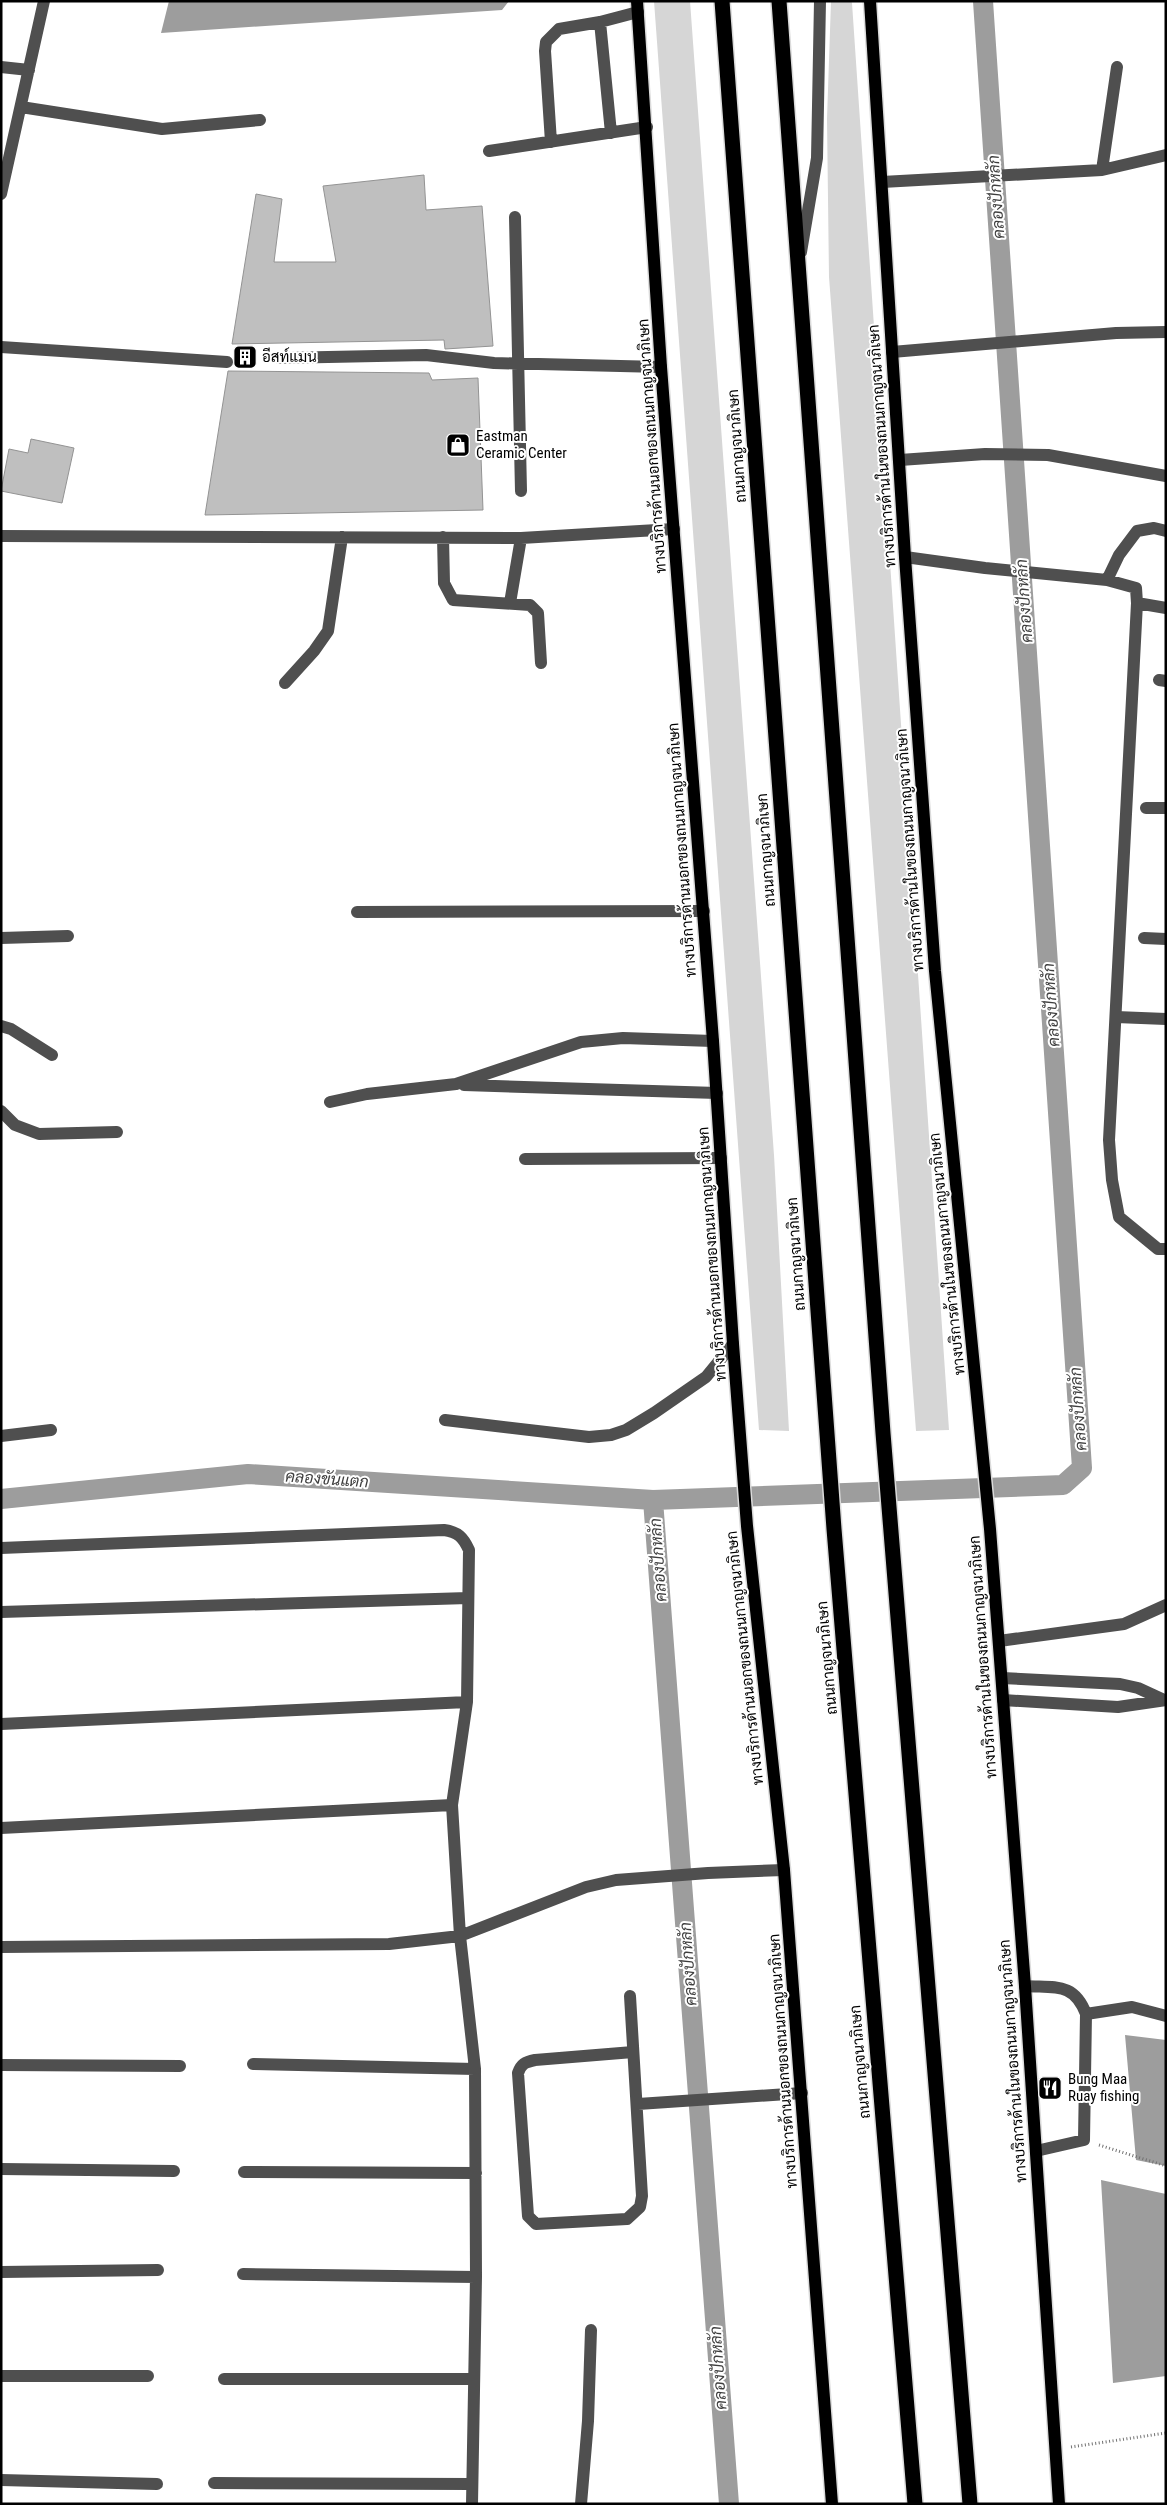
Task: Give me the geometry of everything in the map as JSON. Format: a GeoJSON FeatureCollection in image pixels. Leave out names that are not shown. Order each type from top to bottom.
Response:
{"type":"FeatureCollection","features":[{"type":"Feature","properties":{"kind":"highway","name":"ถนนกาญจนาภิเษก"},"geometry":{"type":"LineString","coordinates":[[722,1],[834,1529],[914,2504]]}},
{"type":"Feature","properties":{"kind":"highway"},"geometry":{"type":"LineString","coordinates":[[779,1],[883,1433],[970,2504]]}},
{"type":"Feature","properties":{"kind":"main road","name":"ทางบริการด้านในของถนนกาญจนาภิเษก"},"geometry":{"type":"LineString","coordinates":[[870,1],[905,557],[935,971],[983,1443],[1025,1986],[1060,2504]]}},
{"type":"Feature","properties":{"kind":"main road","name":"ทางบริการด้านนอกของถนนกาญจนาภิเษก"},"geometry":{"type":"LineString","coordinates":[[637,7],[647,127],[662,367],[717,1093],[732,1344],[740,1412],[747,1526],[784,1870],[832,2504]]}},
{"type":"Feature","properties":{"kind":"street"},"geometry":{"type":"LineString","coordinates":[[1,193],[44,1]]}},
{"type":"Feature","properties":{"kind":"street"},"geometry":{"type":"LineString","coordinates":[[798,271],[817,158],[820,1]]}},
{"type":"Feature","properties":{"kind":"street"},"geometry":{"type":"LineString","coordinates":[[551,142],[546,42],[559,29],[600,22],[637,7]]}},
{"type":"Feature","properties":{"kind":"street"},"geometry":{"type":"LineString","coordinates":[[600,22],[610,133]]}},
{"type":"Feature","properties":{"kind":"street"},"geometry":{"type":"LineString","coordinates":[[1,67],[29,70]]}},
{"type":"Feature","properties":{"kind":"street"},"geometry":{"type":"LineString","coordinates":[[1102,170],[1117,67]]}},
{"type":"Feature","properties":{"kind":"street"},"geometry":{"type":"LineString","coordinates":[[21,107],[162,129],[260,120]]}},
{"type":"Feature","properties":{"kind":"street"},"geometry":{"type":"LineString","coordinates":[[489,151],[647,127]]}},
{"type":"Feature","properties":{"kind":"street"},"geometry":{"type":"LineString","coordinates":[[882,182],[1102,170],[1166,155]]}},
{"type":"Feature","properties":{"kind":"street"},"geometry":{"type":"LineString","coordinates":[[516,217],[521,492]]}},
{"type":"Feature","properties":{"kind":"street"},"geometry":{"type":"LineString","coordinates":[[892,352],[1040,341],[1116,333],[1166,332]]}},
{"type":"Feature","properties":{"kind":"street"},"geometry":{"type":"LineString","coordinates":[[1,347],[227,362]]}},
{"type":"Feature","properties":{"kind":"street"},"geometry":{"type":"LineString","coordinates":[[279,358],[426,355],[494,363],[662,367]]}},
{"type":"Feature","properties":{"kind":"street"},"geometry":{"type":"LineString","coordinates":[[900,460],[985,454],[1048,455],[1166,476]]}},
{"type":"Feature","properties":{"kind":"street"},"geometry":{"type":"LineString","coordinates":[[1,536],[521,538],[674,528]]}},
{"type":"Feature","properties":{"kind":"street"},"geometry":{"type":"LineString","coordinates":[[1107,580],[1119,555],[1138,531],[1154,528],[1166,530]]}},
{"type":"Feature","properties":{"kind":"street"},"geometry":{"type":"LineString","coordinates":[[285,683],[314,651],[328,631],[342,537]]}},
{"type":"Feature","properties":{"kind":"street"},"geometry":{"type":"LineString","coordinates":[[443,538],[444,583],[452,600],[530,605],[538,613],[541,663]]}},
{"type":"Feature","properties":{"kind":"street"},"geometry":{"type":"LineString","coordinates":[[510,603],[521,538]]}},
{"type":"Feature","properties":{"kind":"street"},"geometry":{"type":"LineString","coordinates":[[905,557],[985,568],[1107,580],[1132,585],[1136,588],[1137,603],[1109,1140],[1116,1209],[1119,1217],[1158,1249],[1166,1249]]}},
{"type":"Feature","properties":{"kind":"street"},"geometry":{"type":"LineString","coordinates":[[1137,603],[1166,608]]}},
{"type":"Feature","properties":{"kind":"street"},"geometry":{"type":"LineString","coordinates":[[1146,808],[1166,808]]}},
{"type":"Feature","properties":{"kind":"street"},"geometry":{"type":"LineString","coordinates":[[357,912],[704,911]]}},
{"type":"Feature","properties":{"kind":"street"},"geometry":{"type":"LineString","coordinates":[[1,938],[68,936]]}},
{"type":"Feature","properties":{"kind":"street"},"geometry":{"type":"LineString","coordinates":[[1144,938],[1166,938]]}},
{"type":"Feature","properties":{"kind":"street"},"geometry":{"type":"LineString","coordinates":[[1116,1017],[1166,1019]]}},
{"type":"Feature","properties":{"kind":"street"},"geometry":{"type":"LineString","coordinates":[[1,1026],[11,1029],[52,1055]]}},
{"type":"Feature","properties":{"kind":"street"},"geometry":{"type":"LineString","coordinates":[[456,1084],[581,1042],[623,1038],[713,1041]]}},
{"type":"Feature","properties":{"kind":"street"},"geometry":{"type":"LineString","coordinates":[[330,1102],[367,1094],[456,1084],[717,1093]]}},
{"type":"Feature","properties":{"kind":"street"},"geometry":{"type":"LineString","coordinates":[[1,1112],[15,1125],[39,1134],[117,1132]]}},
{"type":"Feature","properties":{"kind":"street"},"geometry":{"type":"LineString","coordinates":[[525,1159],[721,1158]]}},
{"type":"Feature","properties":{"kind":"street"},"geometry":{"type":"LineString","coordinates":[[445,1420],[588,1437],[611,1435],[626,1430],[654,1413],[706,1377],[732,1344]]}},
{"type":"Feature","properties":{"kind":"street"},"geometry":{"type":"LineString","coordinates":[[1,1436],[51,1430]]}},
{"type":"Feature","properties":{"kind":"street"},"geometry":{"type":"LineString","coordinates":[[1,1548],[444,1530],[456,1532],[464,1539],[469,1550],[467,1702],[452,1805],[460,1936],[475,2069],[476,2277],[472,2504]]}},
{"type":"Feature","properties":{"kind":"street"},"geometry":{"type":"LineString","coordinates":[[1,1612],[468,1598]]}},
{"type":"Feature","properties":{"kind":"street"},"geometry":{"type":"LineString","coordinates":[[999,1641],[1124,1624],[1166,1604]]}},
{"type":"Feature","properties":{"kind":"street"},"geometry":{"type":"LineString","coordinates":[[1002,1678],[1120,1684],[1138,1688],[1165,1700]]}},
{"type":"Feature","properties":{"kind":"street"},"geometry":{"type":"LineString","coordinates":[[1003,1700],[1118,1707],[1165,1700]]}},
{"type":"Feature","properties":{"kind":"street"},"geometry":{"type":"LineString","coordinates":[[1,1724],[467,1702]]}},
{"type":"Feature","properties":{"kind":"street"},"geometry":{"type":"LineString","coordinates":[[1,1828],[452,1805]]}},
{"type":"Feature","properties":{"kind":"street"},"geometry":{"type":"LineString","coordinates":[[1,1947],[389,1944],[460,1936],[586,1887],[616,1880],[708,1873],[784,1870]]}},
{"type":"Feature","properties":{"kind":"street"},"geometry":{"type":"LineString","coordinates":[[1025,1986],[1065,1988],[1072,1991],[1082,2002],[1086,2014],[1084,2140],[1036,2152]]}},
{"type":"Feature","properties":{"kind":"street"},"geometry":{"type":"LineString","coordinates":[[630,1996],[638,2104],[642,2196],[640,2207],[636,2213],[627,2219],[543,2225],[532,2222],[528,2216],[518,2074],[520,2066],[525,2062],[535,2060],[633,2052]]}},
{"type":"Feature","properties":{"kind":"street"},"geometry":{"type":"LineString","coordinates":[[1086,2014],[1132,2007],[1166,2016]]}},
{"type":"Feature","properties":{"kind":"street"},"geometry":{"type":"LineString","coordinates":[[253,2064],[475,2069]]}},
{"type":"Feature","properties":{"kind":"street"},"geometry":{"type":"LineString","coordinates":[[1,2065],[180,2066]]}},
{"type":"Feature","properties":{"kind":"street"},"geometry":{"type":"LineString","coordinates":[[638,2104],[802,2093]]}},
{"type":"Feature","properties":{"kind":"street"},"geometry":{"type":"LineString","coordinates":[[1,2169],[174,2171]]}},
{"type":"Feature","properties":{"kind":"street"},"geometry":{"type":"LineString","coordinates":[[244,2172],[476,2173]]}},
{"type":"Feature","properties":{"kind":"street"},"geometry":{"type":"LineString","coordinates":[[1,2272],[158,2270]]}},
{"type":"Feature","properties":{"kind":"street"},"geometry":{"type":"LineString","coordinates":[[244,2274],[476,2277]]}},
{"type":"Feature","properties":{"kind":"street"},"geometry":{"type":"LineString","coordinates":[[580,2504],[588,2421],[591,2330]]}},
{"type":"Feature","properties":{"kind":"street"},"geometry":{"type":"LineString","coordinates":[[1,2376],[148,2376]]}},
{"type":"Feature","properties":{"kind":"street"},"geometry":{"type":"LineString","coordinates":[[224,2379],[474,2379]]}},
{"type":"Feature","properties":{"kind":"street"},"geometry":{"type":"LineString","coordinates":[[1,2480],[157,2484]]}},
{"type":"Feature","properties":{"kind":"street"},"geometry":{"type":"LineString","coordinates":[[214,2483],[472,2484]]}},
{"type":"Feature","properties":{"kind":"path"},"geometry":{"type":"LineString","coordinates":[[1084,2140],[1166,2166]]}},
{"type":"Feature","properties":{"kind":"path"},"geometry":{"type":"LineString","coordinates":[[1055,2450],[1166,2433]]}},
{"type":"Feature","properties":{"kind":"shaded area"},"geometry":{"type":"Polygon","coordinates":[[[169,1],[509,1],[502,10],[161,33],[169,1]]]}},
{"type":"Feature","properties":{"kind":"shaded area"},"geometry":{"type":"Polygon","coordinates":[[[654,1],[690,1],[774,1155],[789,1431],[759,1430],[654,1]]]}},
{"type":"Feature","properties":{"kind":"shaded area"},"geometry":{"type":"Polygon","coordinates":[[[831,1],[851,1],[852,3],[949,1430],[916,1431],[829,277],[827,119],[831,1]]]}},
{"type":"Feature","properties":{"kind":"shaded area"},"geometry":{"type":"Polygon","coordinates":[[[1125,2035],[1166,2040],[1166,2166],[1136,2160],[1125,2035]]]}},
{"type":"Feature","properties":{"kind":"shaded area"},"geometry":{"type":"Polygon","coordinates":[[[1101,2180],[1166,2194],[1166,2376],[1113,2383],[1101,2180]]]}},
{"type":"Feature","properties":{"kind":"building"},"geometry":{"type":"Polygon","coordinates":[[[424,175],[426,210],[482,206],[493,346],[445,349],[444,340],[232,344],[256,194],[282,199],[274,262],[336,262],[323,186],[424,175]]]}},
{"type":"Feature","properties":{"kind":"building"},"geometry":{"type":"Polygon","coordinates":[[[228,371],[429,373],[432,380],[478,378],[483,510],[205,515],[228,371]]]}},
{"type":"Feature","properties":{"kind":"building"},"geometry":{"type":"Polygon","coordinates":[[[31,439],[74,448],[62,503],[1,491],[9,449],[28,453],[31,439]]]}},
{"type":"Feature","properties":{"kind":"waterway","name":"คลองปักหลัก"},"geometry":{"type":"LineString","coordinates":[[1,1499],[248,1474],[653,1500],[1063,1485],[1082,1468],[983,1]]}},
{"type":"Feature","properties":{"kind":"waterway","name":"คลองปักหลัก"},"geometry":{"type":"LineString","coordinates":[[653,1500],[729,2504]]}},
{"type":"Feature","properties":{"kind":"place","name":"อีสท์แมน"},"geometry":{"type":"Point","coordinates":[245,357]}},
{"type":"Feature","properties":{"kind":"place","name":"Eastman Ceramic Center"},"geometry":{"type":"Point","coordinates":[458,445]}},
{"type":"Feature","properties":{"kind":"place","name":"Bung Maa Ruay fishing"},"geometry":{"type":"Point","coordinates":[1050,2088]}},
{"type":"Feature","properties":{"kind":"water label","name":"คลองขันแตก"},"geometry":{"type":"Point","coordinates":[327,1479]}}]}
